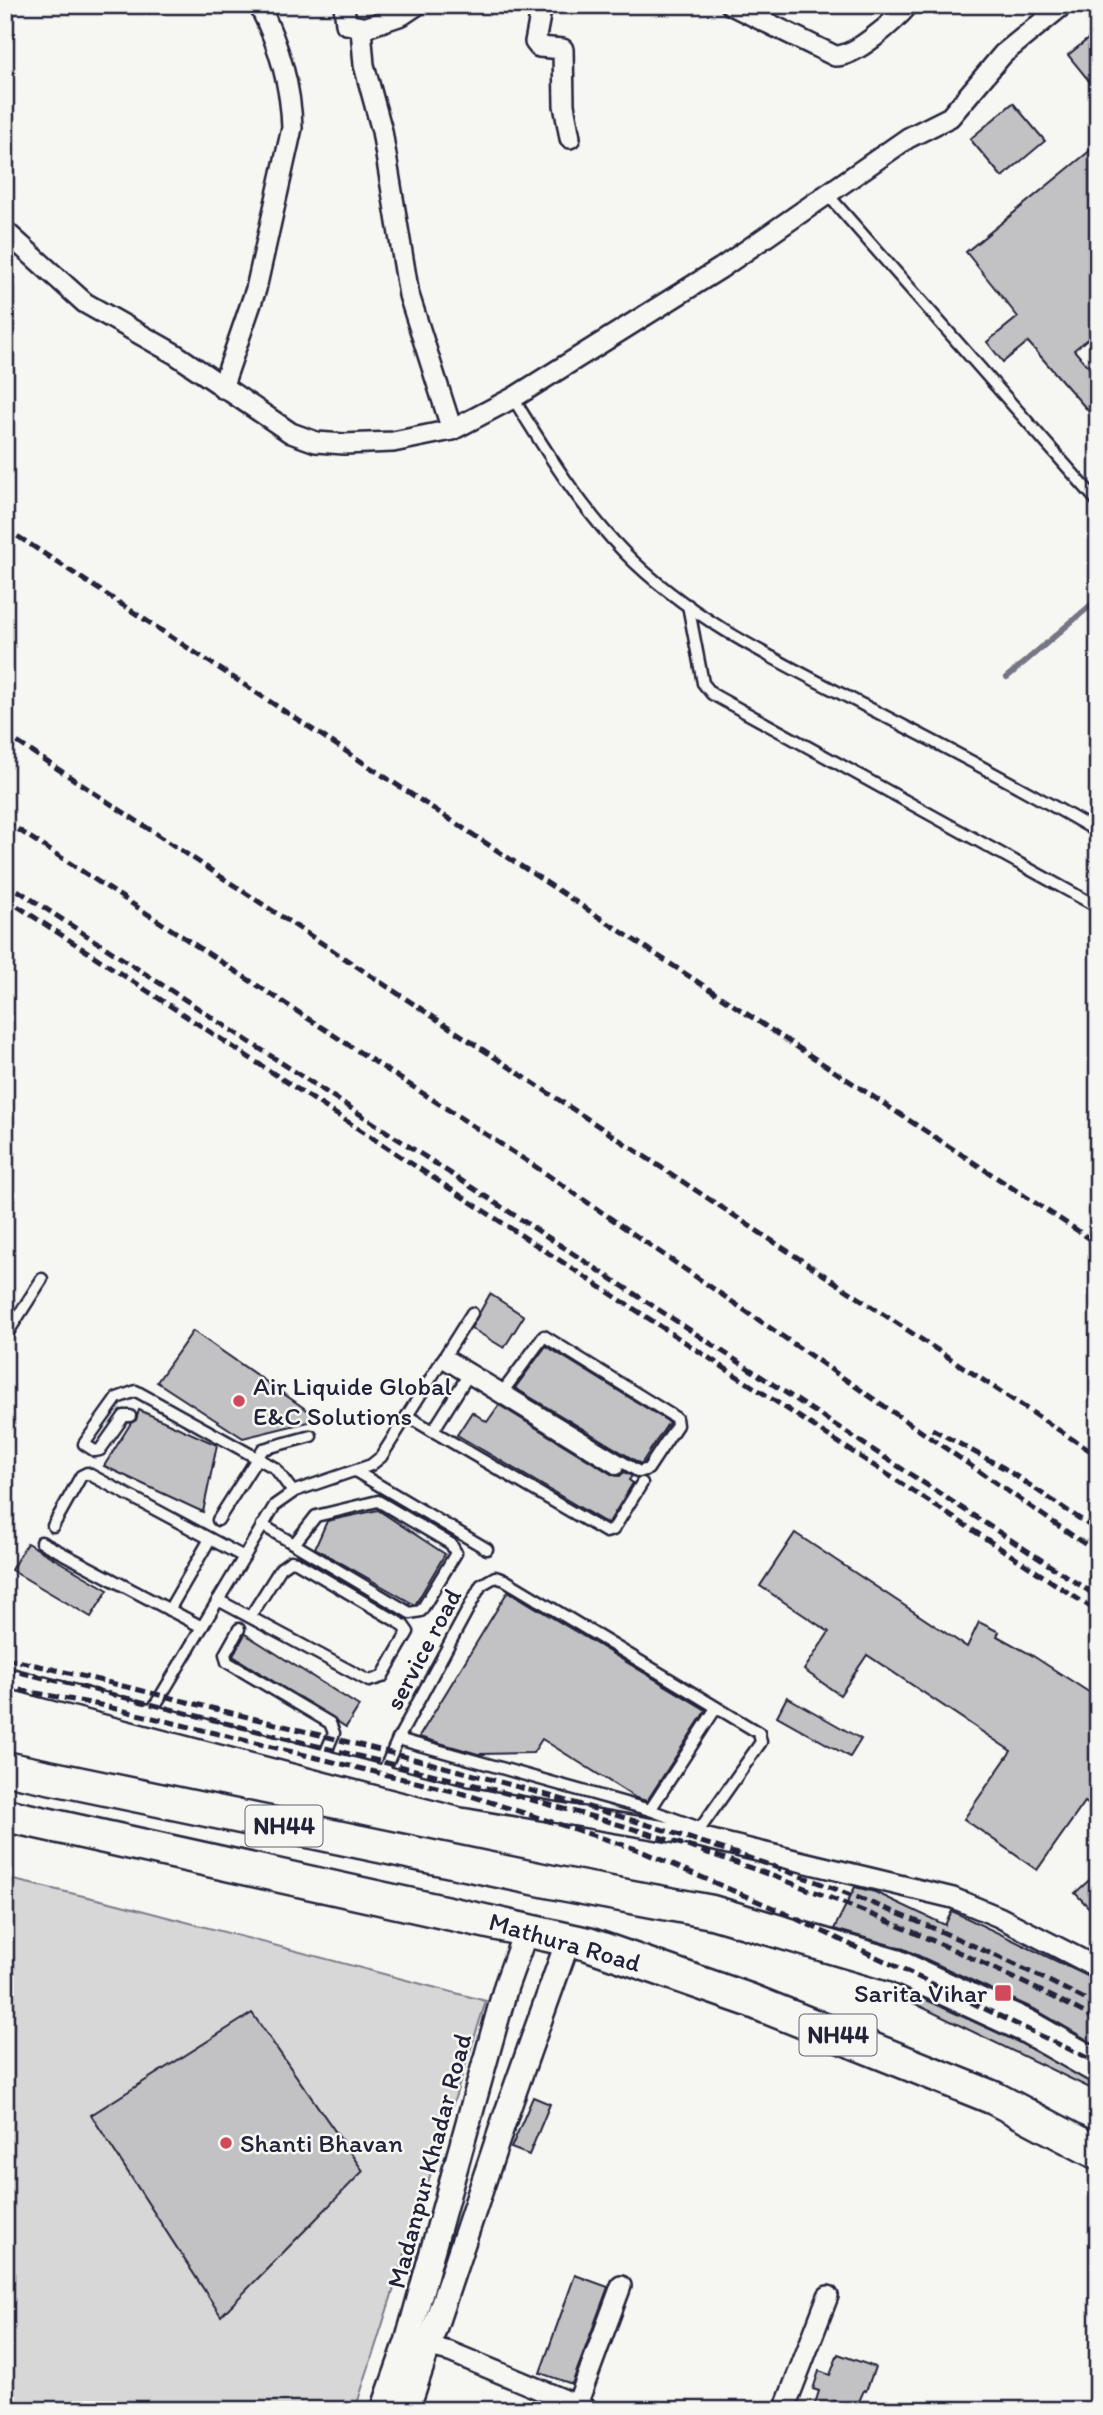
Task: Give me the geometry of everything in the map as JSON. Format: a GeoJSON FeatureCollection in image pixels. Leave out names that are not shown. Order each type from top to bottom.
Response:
{"type":"FeatureCollection","features":[{"type":"Feature","properties":{"kind":"highway","name":"Mathura Road"},"geometry":{"type":"LineString","coordinates":[[5,1768],[562,1884],[712,1912],[896,1966],[1026,2026],[1098,2067]]}},
{"type":"Feature","properties":{"kind":"highway","name":"Mathura Road"},"geometry":{"type":"LineString","coordinates":[[5,1815],[569,1938],[748,2000],[945,2078],[994,2098],[1098,2153]]}},
{"type":"Feature","properties":{"kind":"street"},"geometry":{"type":"LineString","coordinates":[[222,388],[256,289],[292,128],[278,51],[259,5]]}},
{"type":"Feature","properties":{"kind":"street"},"geometry":{"type":"LineString","coordinates":[[344,5],[346,24],[362,27],[402,15],[417,5]]}},
{"type":"Feature","properties":{"kind":"street"},"geometry":{"type":"LineString","coordinates":[[542,5],[535,42],[539,47],[563,49],[564,105],[570,138]]}},
{"type":"Feature","properties":{"kind":"street"},"geometry":{"type":"LineString","coordinates":[[731,5],[835,57],[843,57],[882,30],[908,5]]}},
{"type":"Feature","properties":{"kind":"street"},"geometry":{"type":"LineString","coordinates":[[5,231],[85,303],[175,355],[291,433],[316,442],[393,442],[452,430],[513,398],[721,268],[908,138],[950,117],[1003,54],[1063,5]]}},
{"type":"Feature","properties":{"kind":"street"},"geometry":{"type":"LineString","coordinates":[[362,27],[364,65],[382,131],[409,295],[452,430]]}},
{"type":"Feature","properties":{"kind":"street"},"geometry":{"type":"LineString","coordinates":[[5,1676],[465,1797],[697,1832],[953,1898],[999,1917],[1098,1968]]}},
{"type":"Feature","properties":{"kind":"street","name":"Madanpur Khadar Road"},"geometry":{"type":"LineString","coordinates":[[407,2410],[418,2344],[506,1986],[527,1928]]}},
{"type":"Feature","properties":{"kind":"street","name":"Madanpur Khadar Road"},"geometry":{"type":"LineString","coordinates":[[383,2410],[418,2344],[507,2112],[569,1938]]}},
{"type":"Feature","properties":{"kind":"street"},"geometry":{"type":"LineString","coordinates":[[418,2344],[580,2408],[621,2287]]}},
{"type":"Feature","properties":{"kind":"street"},"geometry":{"type":"LineString","coordinates":[[784,2410],[828,2296]]}},
{"type":"Feature","properties":{"kind":"lane"},"geometry":{"type":"LineString","coordinates":[[828,195],[1098,502]]}},
{"type":"Feature","properties":{"kind":"lane"},"geometry":{"type":"LineString","coordinates":[[513,398],[556,467],[624,552],[688,605],[788,666],[963,756],[1098,832]]}},
{"type":"Feature","properties":{"kind":"lane"},"geometry":{"type":"LineString","coordinates":[[688,605],[703,683],[712,694],[1098,907]]}},
{"type":"Feature","properties":{"kind":"lane"},"geometry":{"type":"LineString","coordinates":[[5,1337],[42,1279]]}},
{"type":"Feature","properties":{"kind":"lane"},"geometry":{"type":"LineString","coordinates":[[150,1714],[275,1504],[293,1492],[371,1465],[382,1457],[472,1313]]}},
{"type":"Feature","properties":{"kind":"lane"},"geometry":{"type":"LineString","coordinates":[[444,1358],[504,1390],[639,1472],[648,1469],[677,1425],[676,1418],[544,1336],[504,1390]]}},
{"type":"Feature","properties":{"kind":"lane"},"geometry":{"type":"LineString","coordinates":[[444,1358],[467,1377],[617,1469]]}},
{"type":"Feature","properties":{"kind":"lane"},"geometry":{"type":"LineString","coordinates":[[433,1431],[467,1377]]}},
{"type":"Feature","properties":{"kind":"lane"},"geometry":{"type":"LineString","coordinates":[[130,1416],[124,1416],[100,1450],[95,1451],[84,1444],[117,1398],[136,1391],[280,1471],[293,1492]]}},
{"type":"Feature","properties":{"kind":"lane"},"geometry":{"type":"LineString","coordinates":[[407,1416],[606,1532],[613,1530],[642,1483]]}},
{"type":"Feature","properties":{"kind":"lane"},"geometry":{"type":"LineString","coordinates":[[218,1520],[256,1457],[271,1445],[312,1436]]}},
{"type":"Feature","properties":{"kind":"lane"},"geometry":{"type":"LineString","coordinates":[[355,1471],[487,1549]]}},
{"type":"Feature","properties":{"kind":"lane"},"geometry":{"type":"LineString","coordinates":[[53,1526],[81,1476],[88,1473],[244,1557]]}},
{"type":"Feature","properties":{"kind":"lane"},"geometry":{"type":"LineString","coordinates":[[262,1525],[294,1544],[413,1614],[421,1611],[456,1553],[451,1544],[377,1501],[316,1516],[294,1544]]}},
{"type":"Feature","properties":{"kind":"lane"},"geometry":{"type":"LineString","coordinates":[[169,1610],[209,1538]]}},
{"type":"Feature","properties":{"kind":"lane"},"geometry":{"type":"LineString","coordinates":[[41,1542],[202,1627]]}},
{"type":"Feature","properties":{"kind":"lane"},"geometry":{"type":"LineString","coordinates":[[218,1600],[369,1681],[382,1677],[408,1632],[403,1625],[291,1561],[281,1569],[250,1617]]}},
{"type":"Feature","properties":{"kind":"lane","name":"service road"},"geometry":{"type":"LineString","coordinates":[[495,1577],[505,1580],[716,1708],[758,1733],[761,1742],[697,1832],[668,1815],[398,1739],[481,1585],[495,1577]]}},
{"type":"Feature","properties":{"kind":"lane"},"geometry":{"type":"LineString","coordinates":[[239,1629],[225,1654],[227,1662],[330,1723],[334,1733],[323,1759]]}},
{"type":"Feature","properties":{"kind":"lane"},"geometry":{"type":"LineString","coordinates":[[650,1810],[716,1708]]}},
{"type":"Feature","properties":{"kind":"lane"},"geometry":{"type":"LineString","coordinates":[[382,1775],[398,1739]]}},
{"type":"Feature","properties":{"kind":"shaded area"},"geometry":{"type":"Polygon","coordinates":[[[5,1878],[114,1903],[486,2001],[355,2410],[5,2410],[5,1878]]]}},
{"type":"Feature","properties":{"kind":"building"},"geometry":{"type":"Polygon","coordinates":[[[1098,31],[1098,92],[1068,55],[1098,31]]]}},
{"type":"Feature","properties":{"kind":"building"},"geometry":{"type":"Polygon","coordinates":[[[1013,103],[1045,141],[1002,177],[970,139],[1013,103]]]}},
{"type":"Feature","properties":{"kind":"building"},"geometry":{"type":"Polygon","coordinates":[[[1098,144],[1098,330],[1074,350],[1098,378],[1098,422],[1028,342],[1003,362],[987,342],[1018,317],[966,252],[1098,144]]]}},
{"type":"Feature","properties":{"kind":"building"},"geometry":{"type":"Polygon","coordinates":[[[490,1294],[524,1316],[504,1348],[471,1328],[490,1294]]]}},
{"type":"Feature","properties":{"kind":"building","name":"Air Liquide Global E&C Solutions"},"geometry":{"type":"Polygon","coordinates":[[[193,1331],[320,1419],[243,1438],[157,1382],[193,1331]]]}},
{"type":"Feature","properties":{"kind":"building"},"geometry":{"type":"Polygon","coordinates":[[[546,1346],[669,1422],[641,1464],[515,1388],[546,1346]]]}},
{"type":"Feature","properties":{"kind":"building"},"geometry":{"type":"Polygon","coordinates":[[[499,1405],[613,1475],[620,1476],[624,1472],[632,1476],[629,1480],[633,1483],[608,1524],[457,1435],[472,1412],[487,1422],[499,1405]]]}},
{"type":"Feature","properties":{"kind":"building"},"geometry":{"type":"Polygon","coordinates":[[[139,1410],[217,1445],[203,1512],[104,1466],[131,1423],[136,1420],[139,1410]]]}},
{"type":"Feature","properties":{"kind":"building"},"geometry":{"type":"Polygon","coordinates":[[[378,1510],[445,1554],[415,1605],[315,1548],[327,1521],[378,1510]]]}},
{"type":"Feature","properties":{"kind":"building"},"geometry":{"type":"Polygon","coordinates":[[[795,1533],[967,1647],[979,1622],[999,1632],[997,1636],[1098,1698],[1098,1811],[1085,1802],[1037,1870],[964,1819],[1011,1751],[867,1655],[840,1695],[804,1670],[829,1632],[760,1586],[795,1533]]]}},
{"type":"Feature","properties":{"kind":"building"},"geometry":{"type":"Polygon","coordinates":[[[27,1543],[108,1590],[91,1617],[11,1570],[27,1543]]]}},
{"type":"Feature","properties":{"kind":"building"},"geometry":{"type":"Polygon","coordinates":[[[508,1591],[706,1710],[647,1801],[636,1798],[542,1739],[533,1753],[478,1754],[419,1737],[508,1591]]]}},
{"type":"Feature","properties":{"kind":"building"},"geometry":{"type":"Polygon","coordinates":[[[245,1634],[359,1706],[346,1727],[233,1656],[245,1634]]]}},
{"type":"Feature","properties":{"kind":"building"},"geometry":{"type":"Polygon","coordinates":[[[787,1697],[861,1739],[850,1757],[777,1716],[787,1697]]]}},
{"type":"Feature","properties":{"kind":"building"},"geometry":{"type":"Polygon","coordinates":[[[1098,1872],[1098,1917],[1075,1893],[1098,1872]]]}},
{"type":"Feature","properties":{"kind":"building"},"geometry":{"type":"Polygon","coordinates":[[[855,1887],[875,1892],[945,1925],[952,1911],[1098,1981],[1098,2046],[1034,2009],[904,1949],[834,1929],[855,1887]]]}},
{"type":"Feature","properties":{"kind":"building"},"geometry":{"type":"Polygon","coordinates":[[[909,1992],[1018,2042],[1098,2085],[1098,2092],[905,1999],[909,1992]]]}},
{"type":"Feature","properties":{"kind":"building","name":"Shanti Bhavan"},"geometry":{"type":"Polygon","coordinates":[[[252,2013],[363,2171],[221,2316],[91,2115],[252,2013]]]}},
{"type":"Feature","properties":{"kind":"building"},"geometry":{"type":"Polygon","coordinates":[[[533,2097],[550,2104],[529,2155],[511,2148],[533,2097]]]}},
{"type":"Feature","properties":{"kind":"building"},"geometry":{"type":"Polygon","coordinates":[[[575,2275],[608,2287],[572,2384],[540,2373],[575,2275]]]}},
{"type":"Feature","properties":{"kind":"building"},"geometry":{"type":"Polygon","coordinates":[[[838,2354],[875,2367],[866,2391],[864,2390],[858,2404],[854,2402],[852,2408],[834,2401],[831,2410],[813,2410],[819,2391],[813,2389],[819,2371],[830,2375],[838,2354]]]}},
{"type":"Feature","properties":{"kind":"waterway"},"geometry":{"type":"LineString","coordinates":[[1007,677],[1098,599]]}},
{"type":"Feature","properties":{"kind":"railway"},"geometry":{"type":"LineString","coordinates":[[5,528],[1098,1244]]}},
{"type":"Feature","properties":{"kind":"railway"},"geometry":{"type":"LineString","coordinates":[[5,734],[1098,1456]]}},
{"type":"Feature","properties":{"kind":"railway"},"geometry":{"type":"LineString","coordinates":[[5,821],[536,1167],[1098,1553]]}},
{"type":"Feature","properties":{"kind":"railway"},"geometry":{"type":"LineString","coordinates":[[5,882],[1098,1597]]}},
{"type":"Feature","properties":{"kind":"railway"},"geometry":{"type":"LineString","coordinates":[[5,898],[1098,1612]]}},
{"type":"Feature","properties":{"kind":"railway"},"geometry":{"type":"LineString","coordinates":[[932,1429],[1004,1468],[1098,1531]]}},
{"type":"Feature","properties":{"kind":"railway"},"geometry":{"type":"LineString","coordinates":[[5,1658],[520,1787],[717,1847],[910,1919],[1005,1960],[1098,2006]]}},
{"type":"Feature","properties":{"kind":"railway"},"geometry":{"type":"LineString","coordinates":[[5,1669],[474,1785],[650,1834],[765,1873],[878,1917],[989,1966],[1098,2020]]}},
{"type":"Feature","properties":{"kind":"railway"},"geometry":{"type":"LineString","coordinates":[[5,1687],[100,1705],[465,1794],[636,1849],[778,1910],[1098,2063]]}},
{"type":"Feature","properties":{"kind":"place","name":"Air Liquide Global E&C Solutions"},"geometry":{"type":"Point","coordinates":[239,1401]}},
{"type":"Feature","properties":{"kind":"place","name":"Sarita Vihar"},"geometry":{"type":"Point","coordinates":[1003,1993]}},
{"type":"Feature","properties":{"kind":"place","name":"Shanti Bhavan"},"geometry":{"type":"Point","coordinates":[226,2143]}}]}
